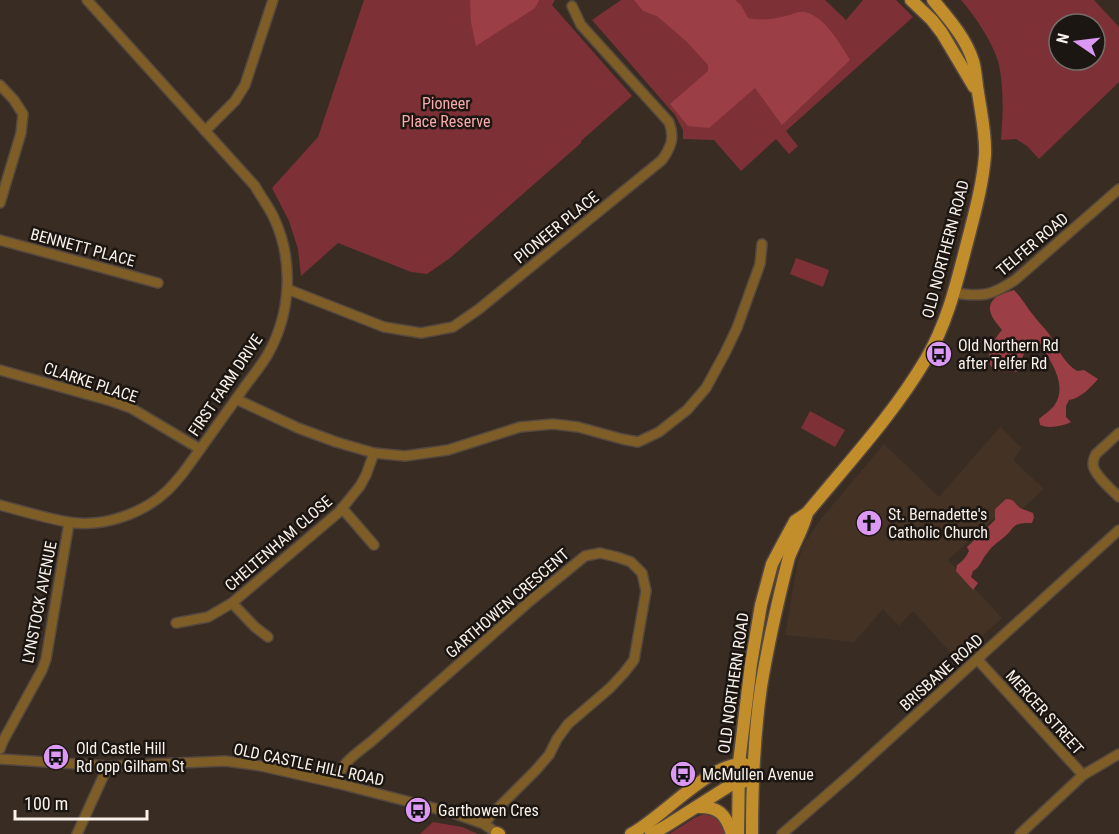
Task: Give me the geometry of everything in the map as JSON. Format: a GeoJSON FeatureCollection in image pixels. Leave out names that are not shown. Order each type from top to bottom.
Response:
{"type":"FeatureCollection","features":[{"type":"Feature","properties":{"kind":"main road","name":"OLD NORTHERN ROAD"},"geometry":{"type":"LineString","coordinates":[[911,0],[942,33],[978,93]]}},
{"type":"Feature","properties":{"kind":"main road","name":"OLD NORTHERN ROAD"},"geometry":{"type":"LineString","coordinates":[[738,834],[739,763],[753,652],[761,605],[772,564],[795,521],[807,513],[882,423],[913,381],[937,338],[954,293],[972,225],[984,160],[984,135],[973,61],[964,41],[933,0]]}},
{"type":"Feature","properties":{"kind":"main road","name":"OLD NORTHERN ROAD"},"geometry":{"type":"LineString","coordinates":[[752,834],[754,764],[761,689],[789,557],[804,527],[807,513]]}},
{"type":"Feature","properties":{"kind":"main road"},"geometry":{"type":"LineString","coordinates":[[631,834],[652,821],[687,791],[713,773],[739,763],[754,764]]}},
{"type":"Feature","properties":{"kind":"main road"},"geometry":{"type":"LineString","coordinates":[[651,834],[729,786],[738,782],[753,783]]}},
{"type":"Feature","properties":{"kind":"main road"},"geometry":{"type":"LineString","coordinates":[[697,807],[708,807],[722,813],[732,834]]}},
{"type":"Feature","properties":{"kind":"street","name":"FIRST FARM DRIVE"},"geometry":{"type":"LineString","coordinates":[[0,505],[69,523],[94,523],[124,516],[150,504],[173,485],[236,399],[268,354],[282,320],[287,289],[284,247],[275,219],[255,186],[87,0]]}},
{"type":"Feature","properties":{"kind":"street"},"geometry":{"type":"LineString","coordinates":[[205,131],[235,101],[245,85],[273,0]]}},
{"type":"Feature","properties":{"kind":"street","name":"PIONEER PLACE"},"geometry":{"type":"LineString","coordinates":[[287,289],[384,327],[421,333],[453,327],[662,160],[673,140],[669,122],[581,25],[572,6]]}},
{"type":"Feature","properties":{"kind":"street"},"geometry":{"type":"LineString","coordinates":[[0,85],[14,99],[23,114],[21,133],[0,203]]}},
{"type":"Feature","properties":{"kind":"street","name":"TELFER ROAD"},"geometry":{"type":"LineString","coordinates":[[954,293],[975,296],[1000,290],[1015,280],[1119,189]]}},
{"type":"Feature","properties":{"kind":"street","name":"BENNETT PLACE"},"geometry":{"type":"LineString","coordinates":[[0,240],[158,283]]}},
{"type":"Feature","properties":{"kind":"street"},"geometry":{"type":"LineString","coordinates":[[236,399],[298,428],[374,453],[405,456],[448,450],[520,427],[553,424],[578,427],[638,442],[659,432],[687,410],[706,388],[737,328],[760,264],[762,244]]}},
{"type":"Feature","properties":{"kind":"street","name":"CLARKE PLACE"},"geometry":{"type":"LineString","coordinates":[[0,370],[131,408],[200,449]]}},
{"type":"Feature","properties":{"kind":"street"},"geometry":{"type":"LineString","coordinates":[[1119,432],[1093,461],[1097,474],[1119,497]]}},
{"type":"Feature","properties":{"kind":"street","name":"CHELTENHAM CLOSE"},"geometry":{"type":"LineString","coordinates":[[176,623],[208,617],[232,603],[342,508],[363,481],[374,453]]}},
{"type":"Feature","properties":{"kind":"street"},"geometry":{"type":"LineString","coordinates":[[342,508],[374,545]]}},
{"type":"Feature","properties":{"kind":"street","name":"LYNSTOCK AVENUE"},"geometry":{"type":"LineString","coordinates":[[0,749],[42,670],[46,658],[69,523]]}},
{"type":"Feature","properties":{"kind":"street","name":"BRISBANE ROAD"},"geometry":{"type":"LineString","coordinates":[[782,834],[1119,530]]}},
{"type":"Feature","properties":{"kind":"street","name":"GARTHOWEN CRESCENT"},"geometry":{"type":"LineString","coordinates":[[336,783],[342,768],[348,761],[530,601],[585,556],[600,554],[631,562],[642,573],[646,591],[633,660],[610,688],[568,724],[549,755],[484,824]]}},
{"type":"Feature","properties":{"kind":"street"},"geometry":{"type":"LineString","coordinates":[[232,603],[268,637]]}},
{"type":"Feature","properties":{"kind":"street","name":"MERCER STREET"},"geometry":{"type":"LineString","coordinates":[[977,659],[1083,775],[1020,834]]}},
{"type":"Feature","properties":{"kind":"street"},"geometry":{"type":"LineString","coordinates":[[1083,775],[1119,754]]}},
{"type":"Feature","properties":{"kind":"street","name":"OLD CASTLE HILL ROAD"},"geometry":{"type":"LineString","coordinates":[[0,759],[108,766],[225,761],[261,766],[447,812],[484,824],[498,834]]}},
{"type":"Feature","properties":{"kind":"street"},"geometry":{"type":"LineString","coordinates":[[77,834],[108,766]]}},
{"type":"Feature","properties":{"kind":"shaded area"},"geometry":{"type":"Polygon","coordinates":[[[470,0],[539,0],[535,8],[476,46],[471,22],[470,0]]]}},
{"type":"Feature","properties":{"kind":"shaded area"},"geometry":{"type":"Polygon","coordinates":[[[634,0],[735,0],[741,5],[748,18],[758,19],[804,12],[825,24],[850,60],[782,125],[755,88],[709,128],[688,126],[670,104],[708,71],[708,65],[686,41],[657,16],[643,11],[634,0]]]}},
{"type":"Feature","properties":{"kind":"shaded area"},"geometry":{"type":"Polygon","coordinates":[[[1014,290],[1068,363],[1077,371],[1084,370],[1098,379],[1081,395],[1069,400],[1066,406],[1066,417],[1071,422],[1052,427],[1040,425],[1039,419],[1054,406],[1060,390],[1053,365],[1040,343],[1027,349],[1018,372],[999,371],[990,364],[992,346],[1002,330],[991,315],[990,306],[1001,294],[1014,290]]]}},
{"type":"Feature","properties":{"kind":"shaded area"},"geometry":{"type":"Polygon","coordinates":[[[1000,427],[1022,448],[1013,460],[1044,489],[1020,511],[1011,503],[948,560],[1002,618],[956,659],[913,611],[899,626],[883,609],[854,642],[785,635],[798,560],[804,544],[820,520],[884,444],[939,497],[1000,427]]]}},
{"type":"Feature","properties":{"kind":"shaded area"},"geometry":{"type":"Polygon","coordinates":[[[1006,499],[1033,513],[1032,523],[1014,526],[991,548],[973,571],[971,577],[978,583],[973,590],[956,571],[957,565],[968,553],[967,547],[995,520],[995,509],[1006,499]]]}},
{"type":"Feature","properties":{"kind":"green space","name":"Pioneer Place Reserve"},"geometry":{"type":"Polygon","coordinates":[[[364,0],[555,0],[552,5],[632,96],[450,258],[427,274],[411,272],[338,243],[301,276],[298,249],[289,221],[272,188],[318,137],[364,0]]]}},
{"type":"Feature","properties":{"kind":"green space"},"geometry":{"type":"Polygon","coordinates":[[[621,0],[825,0],[846,20],[863,0],[896,0],[913,17],[786,131],[798,146],[789,154],[776,139],[741,171],[714,140],[683,139],[683,130],[675,115],[592,20],[621,0]]]}},
{"type":"Feature","properties":{"kind":"green space"},"geometry":{"type":"Polygon","coordinates":[[[961,0],[1094,0],[1105,12],[1047,12],[1047,72],[1107,72],[1107,14],[1119,27],[1119,82],[1039,159],[1027,146],[1016,139],[1001,140],[1003,102],[999,65],[978,22],[961,0]]]}},
{"type":"Feature","properties":{"kind":"green space"},"geometry":{"type":"Polygon","coordinates":[[[796,258],[829,270],[823,287],[790,274],[796,258]]]}},
{"type":"Feature","properties":{"kind":"green space"},"geometry":{"type":"Polygon","coordinates":[[[810,411],[845,430],[835,447],[801,428],[810,411]]]}},
{"type":"Feature","properties":{"kind":"green space"},"geometry":{"type":"Polygon","coordinates":[[[705,814],[720,819],[726,834],[669,834],[696,817],[705,814]]]}},
{"type":"Feature","properties":{"kind":"green space"},"geometry":{"type":"Polygon","coordinates":[[[433,822],[462,827],[478,834],[420,834],[433,822]]]}},
{"type":"Feature","properties":{"kind":"place","name":"Old Northern Rd after Telfer Rd"},"geometry":{"type":"Point","coordinates":[939,354]}},
{"type":"Feature","properties":{"kind":"place","name":"St. Bernadette's Catholic Church"},"geometry":{"type":"Point","coordinates":[869,523]}},
{"type":"Feature","properties":{"kind":"place","name":"Old Castle Hill Rd opp Gilham St"},"geometry":{"type":"Point","coordinates":[56,757]}},
{"type":"Feature","properties":{"kind":"place","name":"McMullen Avenue"},"geometry":{"type":"Point","coordinates":[683,774]}},
{"type":"Feature","properties":{"kind":"place","name":"Garthowen Cres"},"geometry":{"type":"Point","coordinates":[418,810]}}]}
